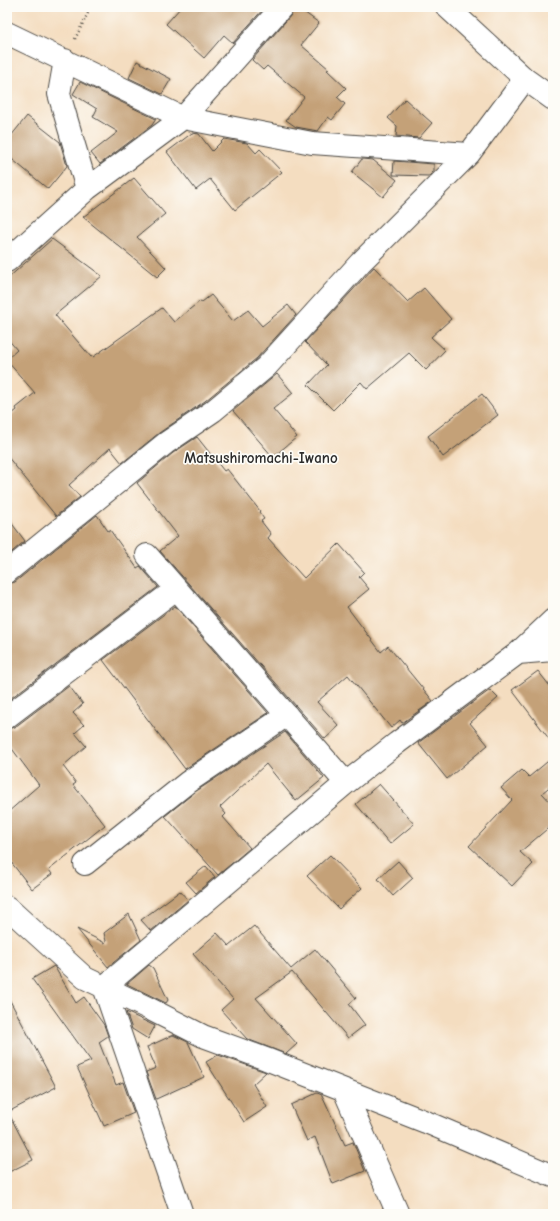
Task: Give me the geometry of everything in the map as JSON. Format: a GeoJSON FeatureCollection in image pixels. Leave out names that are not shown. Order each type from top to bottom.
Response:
{"type":"FeatureCollection","features":[{"type":"Feature","properties":{"kind":"street"},"geometry":{"type":"LineString","coordinates":[[7,261],[87,189],[183,118],[282,7]]}},
{"type":"Feature","properties":{"kind":"street"},"geometry":{"type":"LineString","coordinates":[[446,7],[525,79],[553,99]]}},
{"type":"Feature","properties":{"kind":"street"},"geometry":{"type":"LineString","coordinates":[[7,33],[183,118],[312,143],[469,154]]}},
{"type":"Feature","properties":{"kind":"street"},"geometry":{"type":"LineString","coordinates":[[64,60],[59,94],[87,189]]}},
{"type":"Feature","properties":{"kind":"street"},"geometry":{"type":"LineString","coordinates":[[7,572],[166,443],[212,411],[266,367],[360,263],[469,154],[525,79]]}},
{"type":"Feature","properties":{"kind":"street"},"geometry":{"type":"LineString","coordinates":[[147,556],[346,784]]}},
{"type":"Feature","properties":{"kind":"street"},"geometry":{"type":"LineString","coordinates":[[7,717],[176,589]]}},
{"type":"Feature","properties":{"kind":"street"},"geometry":{"type":"LineString","coordinates":[[104,987],[346,784],[397,743],[518,653],[553,620]]}},
{"type":"Feature","properties":{"kind":"street"},"geometry":{"type":"LineString","coordinates":[[518,653],[553,650]]}},
{"type":"Feature","properties":{"kind":"street"},"geometry":{"type":"LineString","coordinates":[[85,864],[188,782],[287,715]]}},
{"type":"Feature","properties":{"kind":"street"},"geometry":{"type":"LineString","coordinates":[[7,907],[85,978],[203,1036],[426,1122],[553,1176]]}},
{"type":"Feature","properties":{"kind":"street"},"geometry":{"type":"LineString","coordinates":[[104,987],[182,1214]]}},
{"type":"Feature","properties":{"kind":"street"},"geometry":{"type":"LineString","coordinates":[[344,1090],[398,1214]]}},
{"type":"Feature","properties":{"kind":"path"},"geometry":{"type":"LineString","coordinates":[[64,60],[91,7]]}},
{"type":"Feature","properties":{"kind":"building"},"geometry":{"type":"Polygon","coordinates":[[[181,7],[265,7],[233,43],[224,35],[204,58],[166,24],[181,7]]]}},
{"type":"Feature","properties":{"kind":"building"},"geometry":{"type":"Polygon","coordinates":[[[294,7],[297,7],[319,23],[301,45],[329,69],[327,70],[346,88],[337,97],[345,104],[332,120],[328,117],[318,131],[296,127],[286,120],[304,97],[267,66],[263,70],[252,60],[291,15],[294,7]]]}},
{"type":"Feature","properties":{"kind":"building"},"geometry":{"type":"Polygon","coordinates":[[[137,61],[171,79],[162,94],[129,78],[137,61]]]}},
{"type":"Feature","properties":{"kind":"building"},"geometry":{"type":"Polygon","coordinates":[[[80,82],[156,119],[152,125],[100,164],[91,153],[118,132],[93,117],[97,109],[73,94],[80,82]]]}},
{"type":"Feature","properties":{"kind":"building"},"geometry":{"type":"Polygon","coordinates":[[[405,99],[432,123],[419,138],[396,136],[397,126],[388,118],[405,99]]]}},
{"type":"Feature","properties":{"kind":"building"},"geometry":{"type":"Polygon","coordinates":[[[27,116],[60,142],[67,166],[48,189],[7,155],[7,141],[27,116]]]}},
{"type":"Feature","properties":{"kind":"building"},"geometry":{"type":"Polygon","coordinates":[[[192,133],[199,134],[212,151],[224,139],[247,143],[256,153],[260,149],[282,172],[235,210],[210,179],[196,190],[167,152],[192,133]]]}},
{"type":"Feature","properties":{"kind":"building"},"geometry":{"type":"Polygon","coordinates":[[[362,159],[373,160],[397,180],[383,197],[352,172],[362,159]]]}},
{"type":"Feature","properties":{"kind":"building"},"geometry":{"type":"Polygon","coordinates":[[[394,161],[434,164],[434,171],[429,176],[393,175],[394,161]]]}},
{"type":"Feature","properties":{"kind":"building"},"geometry":{"type":"Polygon","coordinates":[[[134,178],[165,214],[137,237],[166,268],[157,277],[83,217],[134,178]]]}},
{"type":"Feature","properties":{"kind":"building"},"geometry":{"type":"Polygon","coordinates":[[[52,239],[102,276],[55,315],[91,357],[162,308],[174,322],[200,301],[202,302],[211,295],[233,321],[248,310],[262,326],[288,305],[296,315],[257,358],[205,401],[159,433],[122,463],[110,448],[69,485],[80,497],[56,516],[7,456],[7,418],[17,410],[16,408],[35,393],[7,361],[7,359],[17,350],[7,338],[7,279],[52,239]]]}},
{"type":"Feature","properties":{"kind":"building"},"geometry":{"type":"Polygon","coordinates":[[[374,267],[408,302],[424,288],[451,319],[431,337],[445,350],[426,370],[409,353],[367,389],[361,382],[333,410],[308,385],[327,365],[305,342],[374,267]]]}},
{"type":"Feature","properties":{"kind":"building"},"geometry":{"type":"Polygon","coordinates":[[[277,374],[293,393],[273,409],[297,437],[273,457],[233,411],[277,374]]]}},
{"type":"Feature","properties":{"kind":"building"},"geometry":{"type":"Polygon","coordinates":[[[482,394],[498,415],[443,457],[428,436],[482,394]]]}},
{"type":"Feature","properties":{"kind":"building"},"geometry":{"type":"Polygon","coordinates":[[[197,437],[224,471],[227,469],[260,511],[259,512],[264,519],[261,521],[271,534],[268,538],[304,578],[339,544],[364,572],[359,577],[369,589],[347,607],[381,652],[388,646],[433,701],[402,723],[400,720],[391,728],[348,675],[317,702],[339,726],[325,739],[160,551],[178,536],[137,483],[173,453],[197,437]]]}},
{"type":"Feature","properties":{"kind":"building"},"geometry":{"type":"Polygon","coordinates":[[[97,515],[108,531],[110,530],[137,568],[140,566],[158,587],[7,701],[7,584],[15,582],[97,515]]]}},
{"type":"Feature","properties":{"kind":"building"},"geometry":{"type":"Polygon","coordinates":[[[7,517],[25,541],[7,556],[7,517]]]}},
{"type":"Feature","properties":{"kind":"building"},"geometry":{"type":"Polygon","coordinates":[[[175,606],[268,713],[185,769],[103,660],[175,606]]]}},
{"type":"Feature","properties":{"kind":"building"},"geometry":{"type":"Polygon","coordinates":[[[538,671],[553,690],[553,744],[512,690],[538,671]]]}},
{"type":"Feature","properties":{"kind":"building"},"geometry":{"type":"Polygon","coordinates":[[[69,686],[83,704],[73,713],[84,725],[75,733],[86,746],[63,766],[76,783],[73,785],[105,825],[49,870],[52,874],[32,889],[7,857],[7,813],[39,785],[7,742],[7,729],[15,727],[69,686]]]}},
{"type":"Feature","properties":{"kind":"building"},"geometry":{"type":"Polygon","coordinates":[[[490,690],[498,698],[470,723],[488,745],[447,779],[418,743],[490,690]]]}},
{"type":"Feature","properties":{"kind":"building"},"geometry":{"type":"Polygon","coordinates":[[[285,732],[324,778],[296,801],[266,764],[220,807],[226,814],[223,817],[250,848],[218,875],[165,816],[195,792],[285,732]]]}},
{"type":"Feature","properties":{"kind":"building"},"geometry":{"type":"Polygon","coordinates":[[[553,757],[553,784],[542,793],[553,805],[553,824],[520,852],[533,864],[512,886],[469,846],[512,800],[501,788],[522,770],[529,777],[553,757]]]}},
{"type":"Feature","properties":{"kind":"building"},"geometry":{"type":"Polygon","coordinates":[[[379,784],[414,824],[390,844],[356,804],[379,784]]]}},
{"type":"Feature","properties":{"kind":"building"},"geometry":{"type":"Polygon","coordinates":[[[330,855],[362,888],[339,909],[307,876],[330,855]]]}},
{"type":"Feature","properties":{"kind":"building"},"geometry":{"type":"Polygon","coordinates":[[[398,861],[413,878],[393,896],[378,879],[398,861]]]}},
{"type":"Feature","properties":{"kind":"building"},"geometry":{"type":"Polygon","coordinates":[[[206,866],[215,877],[196,893],[186,882],[206,866]]]}},
{"type":"Feature","properties":{"kind":"building"},"geometry":{"type":"Polygon","coordinates":[[[180,891],[188,900],[151,931],[141,920],[180,891]]]}},
{"type":"Feature","properties":{"kind":"building"},"geometry":{"type":"Polygon","coordinates":[[[129,914],[141,940],[108,967],[77,929],[105,943],[104,933],[129,914]]]}},
{"type":"Feature","properties":{"kind":"building"},"geometry":{"type":"Polygon","coordinates":[[[254,926],[291,969],[315,949],[356,998],[349,1004],[365,1025],[348,1038],[292,972],[256,998],[297,1044],[286,1054],[247,1039],[221,1010],[233,999],[193,954],[217,933],[229,946],[254,926]]]}},
{"type":"Feature","properties":{"kind":"building"},"geometry":{"type":"Polygon","coordinates":[[[149,965],[153,968],[168,1000],[166,1003],[127,984],[149,965]]]}},
{"type":"Feature","properties":{"kind":"building"},"geometry":{"type":"Polygon","coordinates":[[[54,966],[76,1003],[84,997],[104,1025],[108,1036],[99,1042],[116,1085],[123,1082],[134,1113],[104,1126],[77,1067],[91,1061],[32,979],[54,966]]]}},
{"type":"Feature","properties":{"kind":"building"},"geometry":{"type":"Polygon","coordinates":[[[7,995],[56,1087],[8,1112],[33,1160],[7,1173],[7,995]]]}},
{"type":"Feature","properties":{"kind":"building"},"geometry":{"type":"Polygon","coordinates":[[[126,1012],[155,1026],[148,1039],[132,1029],[126,1012]]]}},
{"type":"Feature","properties":{"kind":"building"},"geometry":{"type":"Polygon","coordinates":[[[173,1035],[188,1042],[204,1077],[156,1099],[146,1072],[156,1068],[147,1047],[173,1035]]]}},
{"type":"Feature","properties":{"kind":"building"},"geometry":{"type":"Polygon","coordinates":[[[218,1055],[266,1072],[253,1084],[267,1107],[244,1122],[206,1062],[218,1055]]]}},
{"type":"Feature","properties":{"kind":"building"},"geometry":{"type":"Polygon","coordinates":[[[317,1093],[322,1095],[345,1145],[353,1142],[365,1171],[333,1184],[315,1137],[307,1141],[291,1105],[317,1093]]]}},
{"type":"Feature","properties":{"kind":"district","name":"Matsushiromachi-Iwano"},"geometry":{"type":"Point","coordinates":[261,458]}}]}
